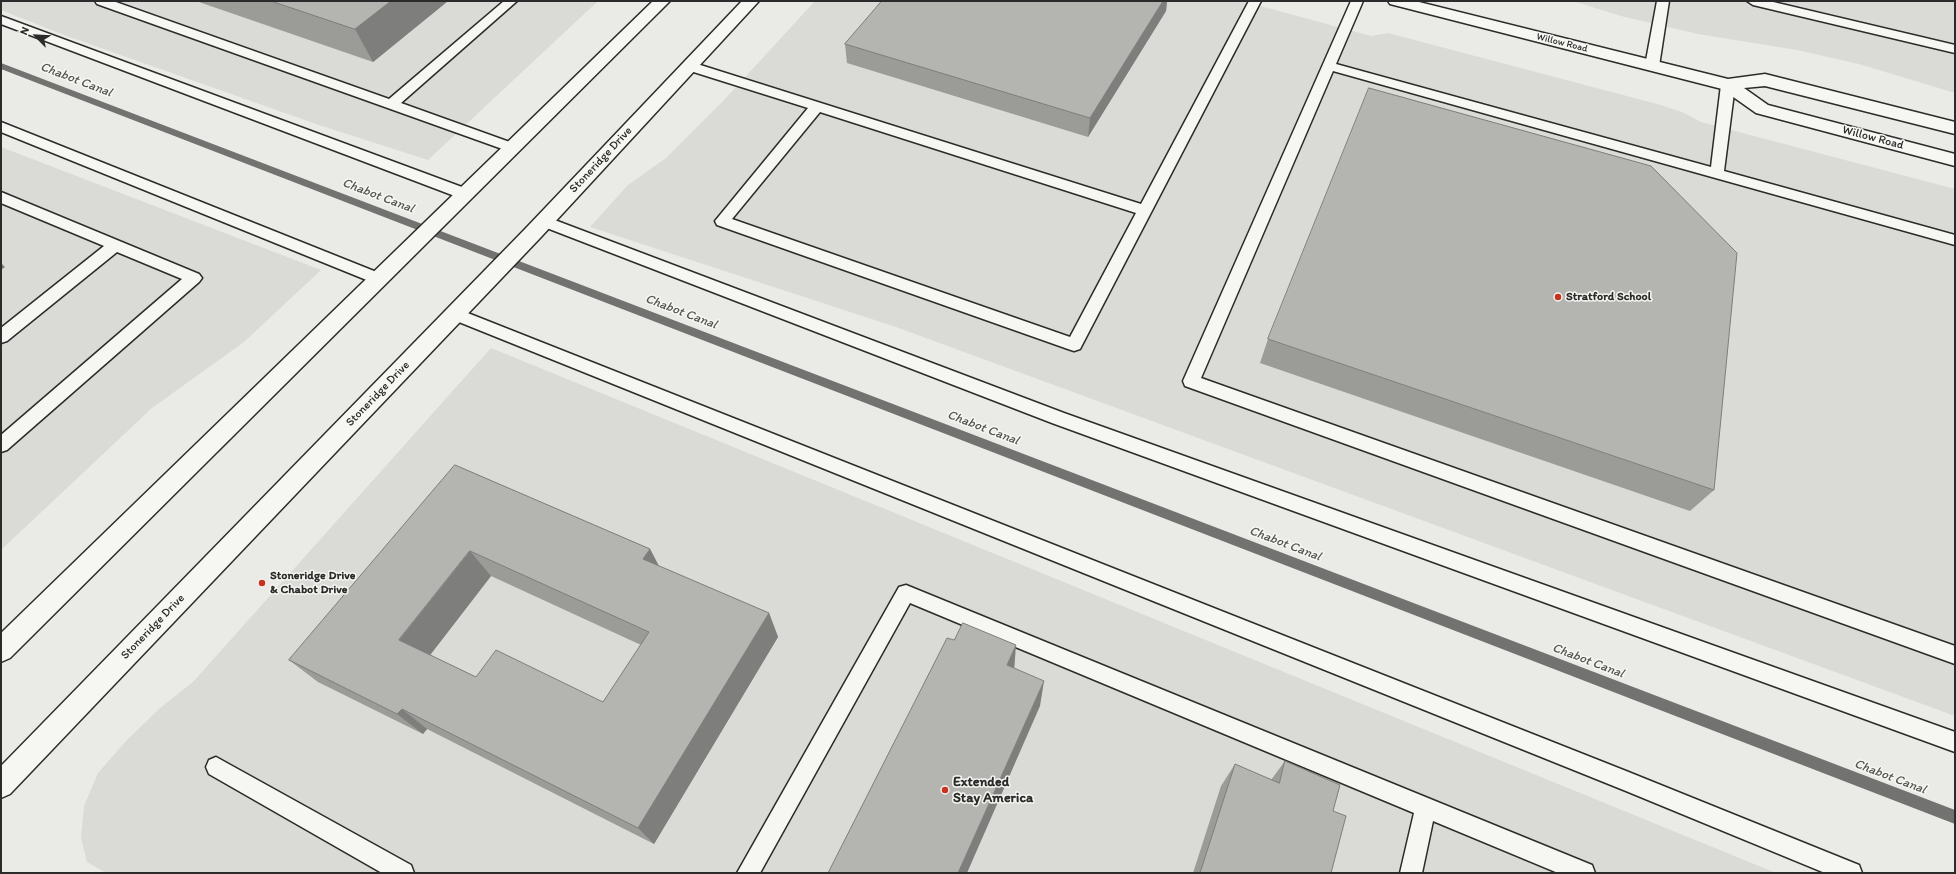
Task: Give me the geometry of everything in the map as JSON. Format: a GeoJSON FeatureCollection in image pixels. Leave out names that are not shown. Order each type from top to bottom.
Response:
{"type":"FeatureCollection","features":[{"type":"Feature","properties":{"kind":"main road"},"geometry":{"type":"LineString","coordinates":[[1,650],[662,1]]}},
{"type":"Feature","properties":{"kind":"main road","name":"Stoneridge Drive"},"geometry":{"type":"LineString","coordinates":[[1,785],[539,227],[751,1]]}},
{"type":"Feature","properties":{"kind":"main road","name":"Willow Road"},"geometry":{"type":"LineString","coordinates":[[1396,1],[1728,85],[1765,80],[1955,128]]}},
{"type":"Feature","properties":{"kind":"main road","name":"Willow Road"},"geometry":{"type":"LineString","coordinates":[[1728,85],[1762,110],[1955,160]]}},
{"type":"Feature","properties":{"kind":"lane"},"geometry":{"type":"LineString","coordinates":[[101,1],[513,148]]}},
{"type":"Feature","properties":{"kind":"lane"},"geometry":{"type":"LineString","coordinates":[[391,104],[511,1]]}},
{"type":"Feature","properties":{"kind":"lane"},"geometry":{"type":"LineString","coordinates":[[817,106],[722,221],[1074,345],[1255,1]]}},
{"type":"Feature","properties":{"kind":"lane"},"geometry":{"type":"LineString","coordinates":[[1357,1],[1191,381],[1955,655]]}},
{"type":"Feature","properties":{"kind":"lane"},"geometry":{"type":"LineString","coordinates":[[1652,66],[1664,1]]}},
{"type":"Feature","properties":{"kind":"lane"},"geometry":{"type":"LineString","coordinates":[[1753,1],[1955,49]]}},
{"type":"Feature","properties":{"kind":"lane"},"geometry":{"type":"LineString","coordinates":[[1,20],[461,198]]}},
{"type":"Feature","properties":{"kind":"lane"},"geometry":{"type":"LineString","coordinates":[[689,66],[1145,210]]}},
{"type":"Feature","properties":{"kind":"lane"},"geometry":{"type":"LineString","coordinates":[[1329,66],[1955,240]]}},
{"type":"Feature","properties":{"kind":"lane"},"geometry":{"type":"LineString","coordinates":[[1717,174],[1728,85]]}},
{"type":"Feature","properties":{"kind":"lane"},"geometry":{"type":"LineString","coordinates":[[1,126],[384,273]]}},
{"type":"Feature","properties":{"kind":"lane"},"geometry":{"type":"LineString","coordinates":[[1,197],[194,278],[1,445]]}},
{"type":"Feature","properties":{"kind":"lane"},"geometry":{"type":"LineString","coordinates":[[539,227],[1058,418],[1955,742]]}},
{"type":"Feature","properties":{"kind":"lane"},"geometry":{"type":"LineString","coordinates":[[1,337],[115,245]]}},
{"type":"Feature","properties":{"kind":"lane"},"geometry":{"type":"LineString","coordinates":[[462,307],[896,492],[1619,778],[1851,873]]}},
{"type":"Feature","properties":{"kind":"lane"},"geometry":{"type":"LineString","coordinates":[[748,873],[906,592],[1584,873]]}},
{"type":"Feature","properties":{"kind":"lane"},"geometry":{"type":"LineString","coordinates":[[216,767],[403,873]]}},
{"type":"Feature","properties":{"kind":"lane"},"geometry":{"type":"LineString","coordinates":[[1411,873],[1426,807]]}},
{"type":"Feature","properties":{"kind":"shaded area"},"geometry":{"type":"Polygon","coordinates":[[[1,1],[598,1],[428,160],[319,125],[64,35],[1,10],[1,1]]]}},
{"type":"Feature","properties":{"kind":"shaded area","name":"Stratford School"},"geometry":{"type":"Polygon","coordinates":[[[815,1],[1242,1],[1371,36],[1388,33],[1657,104],[1682,112],[1701,122],[1955,189],[1955,716],[896,327],[590,227],[628,185],[666,158],[724,100],[815,1]]]}},
{"type":"Feature","properties":{"kind":"shaded area"},"geometry":{"type":"Polygon","coordinates":[[[1573,1],[1955,1],[1955,93],[1859,64],[1797,50],[1698,34],[1621,16],[1573,1]]]}},
{"type":"Feature","properties":{"kind":"shaded area"},"geometry":{"type":"Polygon","coordinates":[[[1,147],[321,270],[244,342],[152,408],[1,550],[1,147]]]}},
{"type":"Feature","properties":{"kind":"shaded area"},"geometry":{"type":"Polygon","coordinates":[[[491,348],[1776,873],[106,873],[87,862],[81,838],[84,806],[98,773],[126,741],[160,708],[193,682],[491,348]]]}},
{"type":"Feature","properties":{"kind":"building"},"geometry":{"type":"Polygon","coordinates":[[[271,1],[391,1],[355,29],[271,1]]]}},
{"type":"Feature","properties":{"kind":"building"},"geometry":{"type":"Polygon","coordinates":[[[882,1],[1163,1],[1090,118],[845,44],[882,1]]]}},
{"type":"Feature","properties":{"kind":"building"},"geometry":{"type":"Polygon","coordinates":[[[1369,88],[1651,166],[1737,253],[1714,490],[1268,339],[1369,88]]]}},
{"type":"Feature","properties":{"kind":"building"},"geometry":{"type":"Polygon","coordinates":[[[455,465],[650,549],[643,559],[769,613],[638,828],[402,709],[397,714],[289,660],[455,465]],[[470,551],[399,640],[476,677],[496,650],[603,702],[649,632],[470,551]]]}},
{"type":"Feature","properties":{"kind":"building","name":"Extended Stay America"},"geometry":{"type":"Polygon","coordinates":[[[963,623],[1016,645],[1007,665],[1044,681],[958,873],[828,873],[947,638],[954,640],[963,623]]]}},
{"type":"Feature","properties":{"kind":"building"},"geometry":{"type":"Polygon","coordinates":[[[1285,761],[1340,785],[1333,811],[1346,816],[1331,873],[1200,873],[1235,764],[1279,783],[1285,761]]]}},
{"type":"Feature","properties":{"kind":"waterway","name":"Chabot Canal"},"geometry":{"type":"LineString","coordinates":[[1,66],[1955,817]]}},
{"type":"Feature","properties":{"kind":"place","name":"Stratford School"},"geometry":{"type":"Point","coordinates":[1558,297]}},
{"type":"Feature","properties":{"kind":"place","name":"Stoneridge Drive & Chabot Drive"},"geometry":{"type":"Point","coordinates":[262,583]}},
{"type":"Feature","properties":{"kind":"place","name":"Extended Stay America"},"geometry":{"type":"Point","coordinates":[945,790]}}]}
